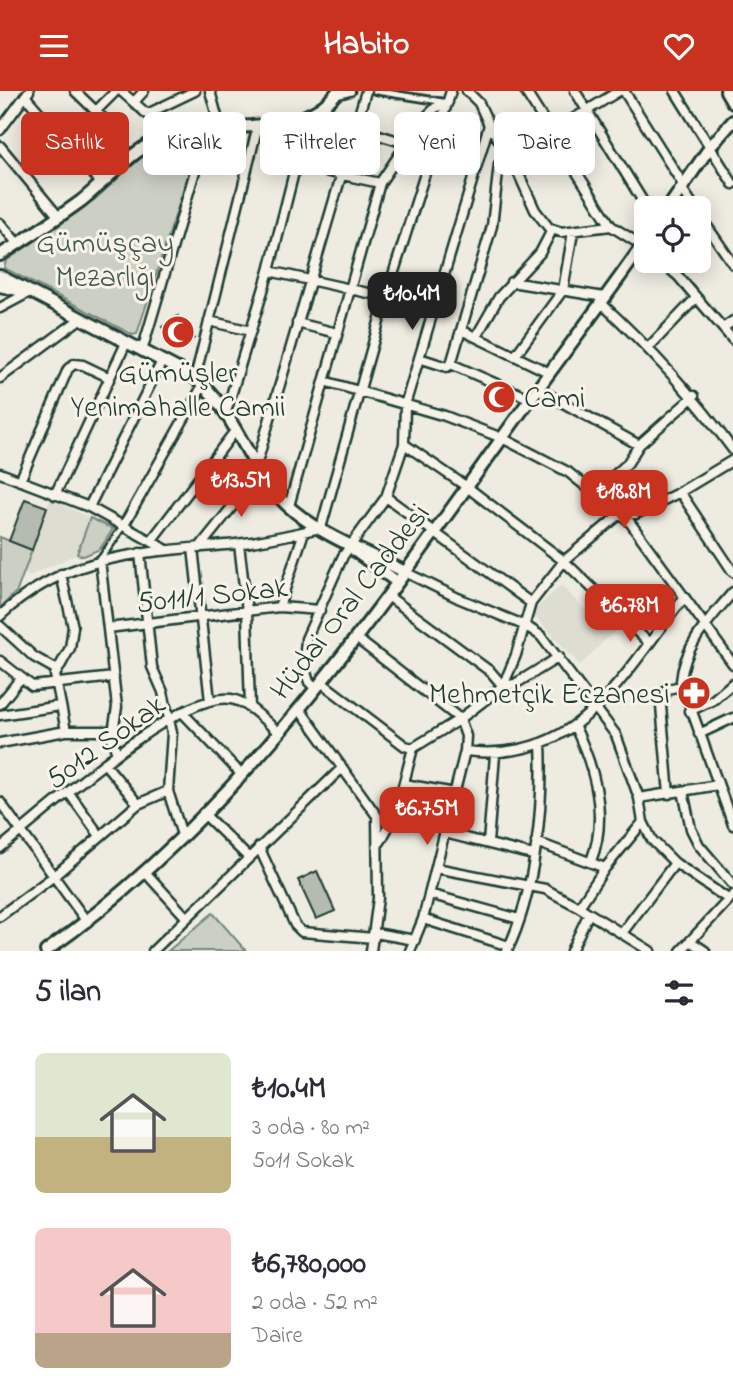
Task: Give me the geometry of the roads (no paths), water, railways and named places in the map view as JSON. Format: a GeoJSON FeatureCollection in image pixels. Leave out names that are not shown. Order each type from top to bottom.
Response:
{"type":"FeatureCollection","features":[{"type":"Feature","properties":{"kind":"street"},"geometry":{"type":"LineString","coordinates":[[75,91],[96,111],[118,91],[147,114],[195,91]]}},
{"type":"Feature","properties":{"kind":"street"},"geometry":{"type":"LineString","coordinates":[[134,102],[145,91]]}},
{"type":"Feature","properties":{"kind":"street"},"geometry":{"type":"LineString","coordinates":[[210,91],[212,112]]}},
{"type":"Feature","properties":{"kind":"street"},"geometry":{"type":"LineString","coordinates":[[310,112],[332,94],[350,91]]}},
{"type":"Feature","properties":{"kind":"street"},"geometry":{"type":"LineString","coordinates":[[360,112],[366,91]]}},
{"type":"Feature","properties":{"kind":"street"},"geometry":{"type":"LineString","coordinates":[[321,528],[386,297],[452,91]]}},
{"type":"Feature","properties":{"kind":"street"},"geometry":{"type":"LineString","coordinates":[[467,91],[479,103],[494,132]]}},
{"type":"Feature","properties":{"kind":"street"},"geometry":{"type":"LineString","coordinates":[[525,91],[538,112]]}},
{"type":"Feature","properties":{"kind":"street"},"geometry":{"type":"LineString","coordinates":[[575,91],[640,196]]}},
{"type":"Feature","properties":{"kind":"street"},"geometry":{"type":"LineString","coordinates":[[587,111],[621,91],[688,196]]}},
{"type":"Feature","properties":{"kind":"street"},"geometry":{"type":"LineString","coordinates":[[675,91],[733,184]]}},
{"type":"Feature","properties":{"kind":"street"},"geometry":{"type":"LineString","coordinates":[[726,91],[733,103]]}},
{"type":"Feature","properties":{"kind":"street"},"geometry":{"type":"LineString","coordinates":[[0,130],[27,94],[41,112]]}},
{"type":"Feature","properties":{"kind":"street"},"geometry":{"type":"LineString","coordinates":[[432,112],[448,102]]}},
{"type":"Feature","properties":{"kind":"street"},"geometry":{"type":"LineString","coordinates":[[677,196],[710,147],[733,121]]}},
{"type":"Feature","properties":{"kind":"street"},"geometry":{"type":"LineString","coordinates":[[124,525],[199,381],[209,321],[258,125],[246,126]]}},
{"type":"Feature","properties":{"kind":"street"},"geometry":{"type":"LineString","coordinates":[[413,748],[405,746],[306,674],[306,639],[343,557],[386,496],[404,444],[405,405],[489,125]]}},
{"type":"Feature","properties":{"kind":"street"},"geometry":{"type":"LineString","coordinates":[[0,146],[58,216]]}},
{"type":"Feature","properties":{"kind":"street"},"geometry":{"type":"LineString","coordinates":[[0,255],[58,216],[143,148]]}},
{"type":"Feature","properties":{"kind":"street"},"geometry":{"type":"LineString","coordinates":[[289,506],[380,183],[394,161]]}},
{"type":"Feature","properties":{"kind":"street"},"geometry":{"type":"LineString","coordinates":[[94,175],[102,183]]}},
{"type":"Feature","properties":{"kind":"street"},"geometry":{"type":"LineString","coordinates":[[142,351],[199,175]]}},
{"type":"Feature","properties":{"kind":"street"},"geometry":{"type":"LineString","coordinates":[[226,412],[269,271],[293,175]]}},
{"type":"Feature","properties":{"kind":"street"},"geometry":{"type":"LineString","coordinates":[[210,701],[200,618],[196,548],[258,469],[340,175],[380,183]]}},
{"type":"Feature","properties":{"kind":"street"},"geometry":{"type":"LineString","coordinates":[[451,365],[492,226],[498,175]]}},
{"type":"Feature","properties":{"kind":"street"},"geometry":{"type":"LineString","coordinates":[[520,175],[536,210],[552,230],[573,232],[611,226]]}},
{"type":"Feature","properties":{"kind":"street"},"geometry":{"type":"LineString","coordinates":[[578,175],[611,226],[634,238]]}},
{"type":"Feature","properties":{"kind":"street"},"geometry":{"type":"LineString","coordinates":[[0,223],[18,244]]}},
{"type":"Feature","properties":{"kind":"street"},"geometry":{"type":"LineString","coordinates":[[476,337],[511,282],[540,253],[552,230]]}},
{"type":"Feature","properties":{"kind":"street"},"geometry":{"type":"LineString","coordinates":[[515,356],[563,290],[573,232]]}},
{"type":"Feature","properties":{"kind":"street"},"geometry":{"type":"LineString","coordinates":[[711,232],[733,264]]}},
{"type":"Feature","properties":{"kind":"street","name":"Hüdai Oral Caddesi"},"geometry":{"type":"LineString","coordinates":[[46,951],[87,922],[145,871],[279,733],[388,596],[634,258]]}},
{"type":"Feature","properties":{"kind":"street"},"geometry":{"type":"LineString","coordinates":[[269,271],[386,297]]}},
{"type":"Feature","properties":{"kind":"street"},"geometry":{"type":"LineString","coordinates":[[672,273],[733,340]]}},
{"type":"Feature","properties":{"kind":"street"},"geometry":{"type":"LineString","coordinates":[[0,275],[28,293],[199,381],[226,412],[258,469],[289,506],[321,528],[351,546],[458,599],[526,626],[541,636],[616,735],[639,798],[643,822],[652,839],[675,863],[730,897],[681,951]]}},
{"type":"Feature","properties":{"kind":"street"},"geometry":{"type":"LineString","coordinates":[[511,282],[602,299],[694,396],[733,450]]}},
{"type":"Feature","properties":{"kind":"street"},"geometry":{"type":"LineString","coordinates":[[0,286],[28,293]]}},
{"type":"Feature","properties":{"kind":"street"},"geometry":{"type":"LineString","coordinates":[[0,308],[28,293]]}},
{"type":"Feature","properties":{"kind":"street"},"geometry":{"type":"LineString","coordinates":[[649,347],[696,298]]}},
{"type":"Feature","properties":{"kind":"street"},"geometry":{"type":"LineString","coordinates":[[0,378],[80,319]]}},
{"type":"Feature","properties":{"kind":"street"},"geometry":{"type":"LineString","coordinates":[[209,321],[251,331]]}},
{"type":"Feature","properties":{"kind":"street"},"geometry":{"type":"LineString","coordinates":[[723,328],[733,321]]}},
{"type":"Feature","properties":{"kind":"street"},"geometry":{"type":"LineString","coordinates":[[297,323],[337,333]]}},
{"type":"Feature","properties":{"kind":"street"},"geometry":{"type":"LineString","coordinates":[[463,331],[550,373]]}},
{"type":"Feature","properties":{"kind":"street"},"geometry":{"type":"LineString","coordinates":[[55,495],[126,343]]}},
{"type":"Feature","properties":{"kind":"street"},"geometry":{"type":"LineString","coordinates":[[419,358],[447,367],[451,365],[535,394],[639,445]]}},
{"type":"Feature","properties":{"kind":"street"},"geometry":{"type":"LineString","coordinates":[[89,507],[162,361]]}},
{"type":"Feature","properties":{"kind":"street"},"geometry":{"type":"LineString","coordinates":[[20,481],[68,369],[74,364],[83,365],[108,377]]}},
{"type":"Feature","properties":{"kind":"street"},"geometry":{"type":"LineString","coordinates":[[324,381],[502,438],[568,473],[629,521],[733,664]]}},
{"type":"Feature","properties":{"kind":"street"},"geometry":{"type":"LineString","coordinates":[[593,493],[627,464],[639,445],[694,396]]}},
{"type":"Feature","properties":{"kind":"street"},"geometry":{"type":"LineString","coordinates":[[151,541],[235,431]]}},
{"type":"Feature","properties":{"kind":"street"},"geometry":{"type":"LineString","coordinates":[[404,444],[467,487],[564,561],[649,643]]}},
{"type":"Feature","properties":{"kind":"street"},"geometry":{"type":"LineString","coordinates":[[503,686],[526,626],[531,603],[564,561],[620,515],[636,514],[730,462],[733,472]]}},
{"type":"Feature","properties":{"kind":"street"},"geometry":{"type":"LineString","coordinates":[[0,473],[89,507],[166,550]]}},
{"type":"Feature","properties":{"kind":"street"},"geometry":{"type":"LineString","coordinates":[[680,492],[733,572]]}},
{"type":"Feature","properties":{"kind":"street"},"geometry":{"type":"LineString","coordinates":[[386,496],[531,603]]}},
{"type":"Feature","properties":{"kind":"street"},"geometry":{"type":"LineString","coordinates":[[0,617],[31,591],[61,574],[100,560],[166,550],[239,544],[321,528]]}},
{"type":"Feature","properties":{"kind":"street"},"geometry":{"type":"LineString","coordinates":[[279,607],[304,532]]}},
{"type":"Feature","properties":{"kind":"street"},"geometry":{"type":"LineString","coordinates":[[239,544],[247,611],[250,708]]}},
{"type":"Feature","properties":{"kind":"street"},"geometry":{"type":"LineString","coordinates":[[351,546],[397,583]]}},
{"type":"Feature","properties":{"kind":"street"},"geometry":{"type":"LineString","coordinates":[[140,553],[152,667],[170,717],[172,733],[168,791],[182,835]]}},
{"type":"Feature","properties":{"kind":"street"},"geometry":{"type":"LineString","coordinates":[[100,560],[117,708],[113,731],[117,754]]}},
{"type":"Feature","properties":{"kind":"street"},"geometry":{"type":"LineString","coordinates":[[61,574],[71,611],[73,634],[70,648],[57,670],[56,683],[66,731]]}},
{"type":"Feature","properties":{"kind":"street"},"geometry":{"type":"LineString","coordinates":[[733,592],[704,627],[682,664],[682,686],[689,711],[733,825]]}},
{"type":"Feature","properties":{"kind":"street"},"geometry":{"type":"LineString","coordinates":[[388,596],[491,672],[503,686]]}},
{"type":"Feature","properties":{"kind":"street"},"geometry":{"type":"LineString","coordinates":[[465,751],[495,755],[516,752],[541,743],[573,725],[597,708],[621,684],[684,598]]}},
{"type":"Feature","properties":{"kind":"street","name":"5011/1 Sokak"},"geometry":{"type":"LineString","coordinates":[[108,628],[279,607],[320,610]]}},
{"type":"Feature","properties":{"kind":"street"},"geometry":{"type":"LineString","coordinates":[[0,626],[34,657],[57,670]]}},
{"type":"Feature","properties":{"kind":"street"},"geometry":{"type":"LineString","coordinates":[[356,638],[460,719],[466,736],[465,751],[423,919],[410,951]]}},
{"type":"Feature","properties":{"kind":"street"},"geometry":{"type":"LineString","coordinates":[[379,845],[396,813],[413,748],[460,719],[503,686],[515,684],[559,657]]}},
{"type":"Feature","properties":{"kind":"street"},"geometry":{"type":"LineString","coordinates":[[0,661],[32,686],[114,677]]}},
{"type":"Feature","properties":{"kind":"street"},"geometry":{"type":"LineString","coordinates":[[0,704],[20,679]]}},
{"type":"Feature","properties":{"kind":"street"},"geometry":{"type":"LineString","coordinates":[[689,711],[713,700],[733,683]]}},
{"type":"Feature","properties":{"kind":"street"},"geometry":{"type":"LineString","coordinates":[[669,793],[661,706],[667,689],[682,686]]}},
{"type":"Feature","properties":{"kind":"street","name":"5012 Sokak"},"geometry":{"type":"LineString","coordinates":[[0,848],[117,754],[170,717],[182,712],[210,701],[234,700],[250,708],[279,733]]}},
{"type":"Feature","properties":{"kind":"street"},"geometry":{"type":"LineString","coordinates":[[0,715],[60,706]]}},
{"type":"Feature","properties":{"kind":"street"},"geometry":{"type":"LineString","coordinates":[[299,708],[373,808],[379,845],[375,936],[371,951]]}},
{"type":"Feature","properties":{"kind":"street"},"geometry":{"type":"LineString","coordinates":[[182,712],[242,774]]}},
{"type":"Feature","properties":{"kind":"street"},"geometry":{"type":"LineString","coordinates":[[699,734],[733,718]]}},
{"type":"Feature","properties":{"kind":"street"},"geometry":{"type":"LineString","coordinates":[[573,725],[592,763],[596,782],[599,841],[591,861]]}},
{"type":"Feature","properties":{"kind":"street"},"geometry":{"type":"LineString","coordinates":[[0,743],[66,731],[113,731]]}},
{"type":"Feature","properties":{"kind":"street"},"geometry":{"type":"LineString","coordinates":[[423,919],[508,949],[519,919],[536,842],[543,792],[541,743]]}},
{"type":"Feature","properties":{"kind":"street"},"geometry":{"type":"LineString","coordinates":[[488,843],[495,755]]}},
{"type":"Feature","properties":{"kind":"street"},"geometry":{"type":"LineString","coordinates":[[105,764],[138,804]]}},
{"type":"Feature","properties":{"kind":"street"},"geometry":{"type":"LineString","coordinates":[[153,951],[342,768]]}},
{"type":"Feature","properties":{"kind":"street"},"geometry":{"type":"LineString","coordinates":[[404,784],[455,793]]}},
{"type":"Feature","properties":{"kind":"street"},"geometry":{"type":"LineString","coordinates":[[639,798],[718,785]]}},
{"type":"Feature","properties":{"kind":"street"},"geometry":{"type":"LineString","coordinates":[[0,916],[54,876],[138,804],[168,791]]}},
{"type":"Feature","properties":{"kind":"street"},"geometry":{"type":"LineString","coordinates":[[683,791],[691,829],[699,845],[733,885]]}},
{"type":"Feature","properties":{"kind":"street"},"geometry":{"type":"LineString","coordinates":[[69,793],[100,837]]}},
{"type":"Feature","properties":{"kind":"street"},"geometry":{"type":"LineString","coordinates":[[0,803],[87,922]]}},
{"type":"Feature","properties":{"kind":"street"},"geometry":{"type":"LineString","coordinates":[[203,813],[248,857]]}},
{"type":"Feature","properties":{"kind":"street"},"geometry":{"type":"LineString","coordinates":[[579,907],[605,868],[643,822]]}},
{"type":"Feature","properties":{"kind":"street"},"geometry":{"type":"LineString","coordinates":[[445,833],[533,855]]}},
{"type":"Feature","properties":{"kind":"street"},"geometry":{"type":"LineString","coordinates":[[536,842],[605,868]]}},
{"type":"Feature","properties":{"kind":"street"},"geometry":{"type":"LineString","coordinates":[[259,848],[295,925],[302,932],[415,940]]}},
{"type":"Feature","properties":{"kind":"street"},"geometry":{"type":"LineString","coordinates":[[622,933],[675,863]]}},
{"type":"Feature","properties":{"kind":"street"},"geometry":{"type":"LineString","coordinates":[[436,868],[545,890],[579,907],[650,951]]}},
{"type":"Feature","properties":{"kind":"street"},"geometry":{"type":"LineString","coordinates":[[145,871],[186,917]]}},
{"type":"Feature","properties":{"kind":"street"},"geometry":{"type":"LineString","coordinates":[[429,894],[519,919]]}},
{"type":"Feature","properties":{"kind":"street"},"geometry":{"type":"LineString","coordinates":[[571,951],[589,913]]}},
{"type":"Feature","properties":{"kind":"street"},"geometry":{"type":"LineString","coordinates":[[629,951],[635,941]]}},
{"type":"Feature","properties":{"kind":"street"},"geometry":{"type":"LineString","coordinates":[[690,941],[705,951]]}},
{"type":"Feature","properties":{"kind":"lane"},"geometry":{"type":"LineString","coordinates":[[375,91],[448,102]]}},
{"type":"Feature","properties":{"kind":"lane"},"geometry":{"type":"LineString","coordinates":[[100,560],[124,525]]}},
{"type":"Feature","properties":{"kind":"place","name":"Gümüşler Yenimahalle Camii"},"geometry":{"type":"Point","coordinates":[178,332]}},
{"type":"Feature","properties":{"kind":"place","name":"Cami"},"geometry":{"type":"Point","coordinates":[499,397]}},
{"type":"Feature","properties":{"kind":"place","name":"Mehmetçik Eczanesi"},"geometry":{"type":"Point","coordinates":[694,693]}},
{"type":"Feature","properties":{"kind":"park label","name":"Gümüşçay Mezarlığı"},"geometry":{"type":"Point","coordinates":[105,260]}}]}
